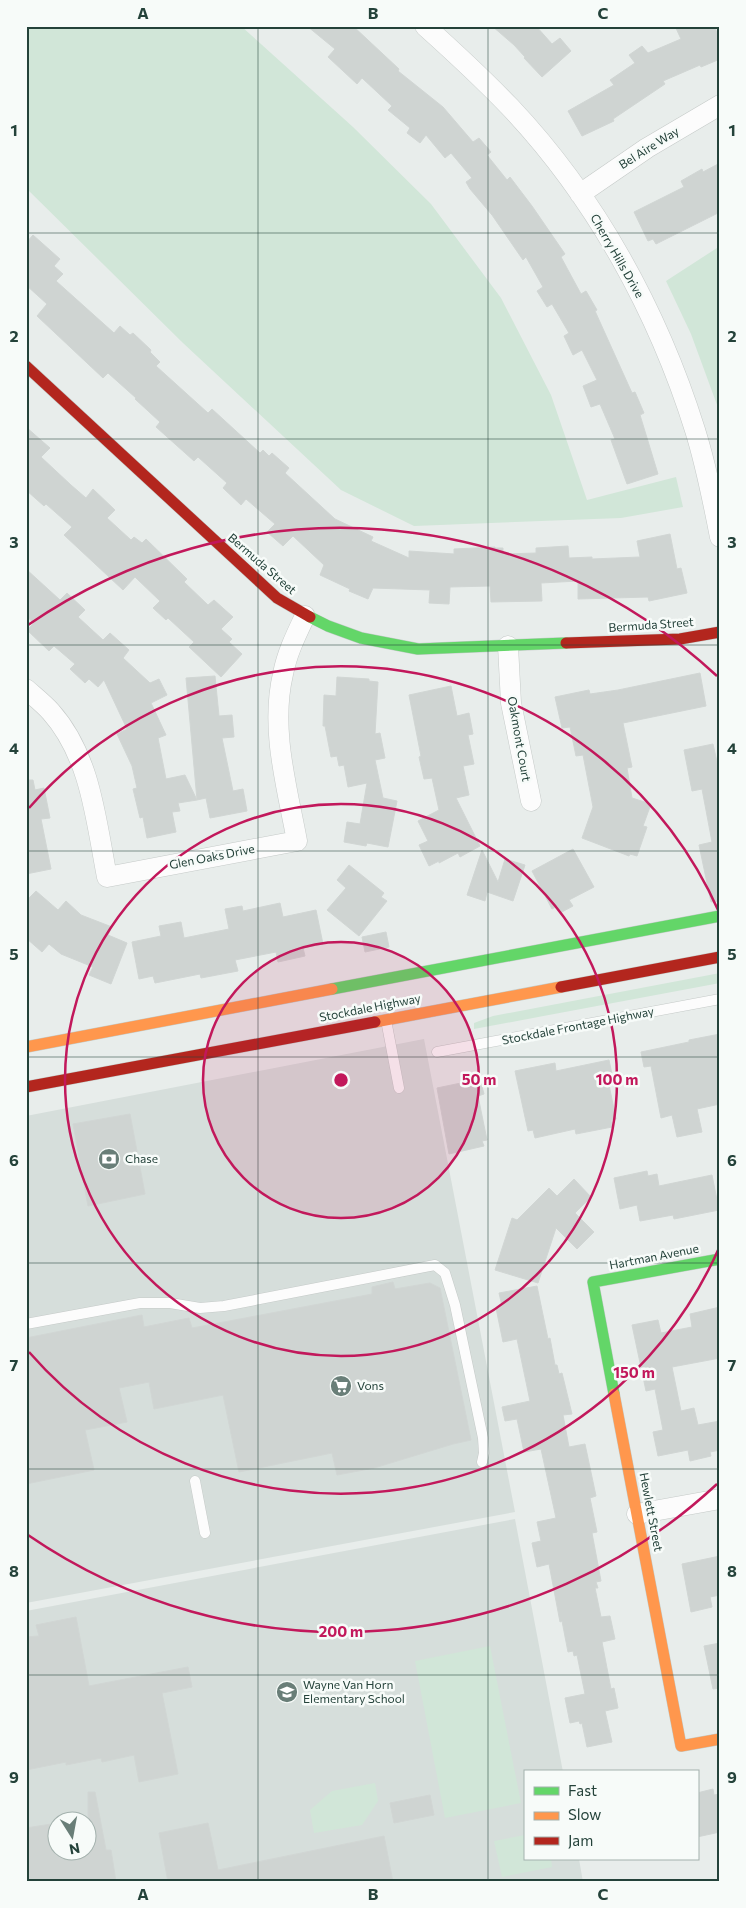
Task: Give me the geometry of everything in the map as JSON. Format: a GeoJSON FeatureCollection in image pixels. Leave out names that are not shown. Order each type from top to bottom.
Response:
{"type":"FeatureCollection","features":[{"type":"Feature","properties":{"kind":"street","name":"Cherry Hills Drive"},"geometry":{"type":"LineString","coordinates":[[425,26],[512,108],[550,153],[580,194],[626,269],[653,321],[676,375],[695,431],[710,488],[720,537]]}},
{"type":"Feature","properties":{"kind":"street","name":"Bel Aire Way"},"geometry":{"type":"LineString","coordinates":[[580,194],[647,148],[720,105]]}},
{"type":"Feature","properties":{"kind":"street","name":"Bermuda Street"},"geometry":{"type":"LineString","coordinates":[[26,366],[277,598],[305,616],[353,637],[387,645],[418,649],[680,639],[720,632]]}},
{"type":"Feature","properties":{"kind":"street","name":"Glen Oaks Drive"},"geometry":{"type":"LineString","coordinates":[[26,689],[51,712],[65,731],[78,754],[88,779],[107,877],[297,842],[281,757],[278,731],[278,702],[292,642],[305,616]]}},
{"type":"Feature","properties":{"kind":"street","name":"Oakmont Court"},"geometry":{"type":"LineString","coordinates":[[508,646],[511,703],[531,801]]}},
{"type":"Feature","properties":{"kind":"street","name":"Stockdale Highway"},"geometry":{"type":"LineString","coordinates":[[26,1047],[720,916]]}},
{"type":"Feature","properties":{"kind":"street","name":"Stockdale Highway"},"geometry":{"type":"LineString","coordinates":[[26,1087],[720,957]]}},
{"type":"Feature","properties":{"kind":"street","name":"Hartman Avenue"},"geometry":{"type":"LineString","coordinates":[[593,1282],[720,1259]]}},
{"type":"Feature","properties":{"kind":"street","name":"Hewlett Street"},"geometry":{"type":"LineString","coordinates":[[593,1282],[681,1746],[720,1739]]}},
{"type":"Feature","properties":{"kind":"street"},"geometry":{"type":"LineString","coordinates":[[637,1514],[720,1499]]}},
{"type":"Feature","properties":{"kind":"lane","name":"Stockdale Frontage Highway"},"geometry":{"type":"LineString","coordinates":[[437,1052],[720,999]]}},
{"type":"Feature","properties":{"kind":"lane"},"geometry":{"type":"LineString","coordinates":[[386,1019],[399,1088]]}},
{"type":"Feature","properties":{"kind":"lane"},"geometry":{"type":"LineString","coordinates":[[26,1324],[140,1303],[170,1303],[200,1308],[224,1306],[436,1265],[445,1273],[455,1305],[482,1438],[484,1453],[482,1462]]}},
{"type":"Feature","properties":{"kind":"lane"},"geometry":{"type":"LineString","coordinates":[[195,1481],[205,1533]]}},
{"type":"Feature","properties":{"kind":"shaded area"},"geometry":{"type":"Polygon","coordinates":[[[424,1039],[515,1512],[26,1603],[26,1116],[424,1039]]]}},
{"type":"Feature","properties":{"kind":"shaded area","name":"Wayne Van Horn Elementary School"},"geometry":{"type":"Polygon","coordinates":[[[515,1519],[563,1770],[524,1770],[524,1860],[579,1860],[583,1882],[26,1882],[26,1611],[515,1519]]]}},
{"type":"Feature","properties":{"kind":"green space"},"geometry":{"type":"Polygon","coordinates":[[[26,26],[241,26],[353,127],[431,204],[501,298],[551,395],[587,500],[676,477],[683,507],[621,518],[414,526],[341,490],[183,343],[26,188],[26,26]]]}},
{"type":"Feature","properties":{"kind":"green space"},"geometry":{"type":"Polygon","coordinates":[[[720,246],[720,413],[691,334],[666,281],[720,246]]]}},
{"type":"Feature","properties":{"kind":"green space"},"geometry":{"type":"Polygon","coordinates":[[[720,973],[720,983],[474,1029],[474,1023],[493,1016],[720,973]]]}},
{"type":"Feature","properties":{"kind":"green space"},"geometry":{"type":"Polygon","coordinates":[[[490,1646],[521,1803],[445,1818],[415,1661],[490,1646]]]}},
{"type":"Feature","properties":{"kind":"green space"},"geometry":{"type":"Polygon","coordinates":[[[375,1783],[378,1801],[362,1825],[314,1833],[310,1810],[332,1791],[375,1783]]]}},
{"type":"Feature","properties":{"kind":"green space"},"geometry":{"type":"Polygon","coordinates":[[[524,1835],[524,1860],[551,1860],[552,1867],[502,1877],[494,1841],[524,1835]]]}},
{"type":"Feature","properties":{"kind":"building"},"geometry":{"type":"Polygon","coordinates":[[[307,26],[353,26],[399,69],[398,71],[443,107],[473,142],[479,138],[491,152],[487,155],[507,180],[510,177],[532,206],[565,254],[561,257],[581,294],[586,291],[597,310],[595,311],[632,393],[635,392],[644,413],[640,415],[658,474],[627,484],[611,440],[615,439],[600,404],[591,407],[583,386],[597,380],[582,350],[573,355],[564,336],[569,333],[552,304],[547,307],[537,291],[543,287],[526,257],[523,260],[492,215],[470,189],[466,182],[472,178],[451,153],[445,158],[426,135],[420,143],[407,133],[410,128],[388,110],[392,106],[362,78],[357,84],[328,57],[335,49],[307,26]]]}},
{"type":"Feature","properties":{"kind":"building"},"geometry":{"type":"Polygon","coordinates":[[[492,26],[536,26],[552,44],[560,38],[571,51],[542,77],[514,45],[492,26]]]}},
{"type":"Feature","properties":{"kind":"building"},"geometry":{"type":"Polygon","coordinates":[[[675,26],[714,26],[720,39],[720,59],[701,67],[700,65],[663,81],[665,84],[613,119],[614,121],[582,136],[568,111],[614,85],[610,80],[635,63],[629,55],[642,46],[648,53],[681,39],[675,26]]]}},
{"type":"Feature","properties":{"kind":"building"},"geometry":{"type":"Polygon","coordinates":[[[720,163],[720,212],[656,244],[653,239],[648,241],[634,212],[684,187],[681,181],[702,169],[703,172],[720,163]]]}},
{"type":"Feature","properties":{"kind":"building"},"geometry":{"type":"Polygon","coordinates":[[[33,235],[60,259],[54,266],[63,274],[56,281],[114,333],[120,326],[130,335],[133,333],[151,350],[150,352],[160,362],[156,366],[208,413],[212,409],[260,453],[263,450],[269,456],[272,453],[289,468],[285,473],[335,519],[373,537],[371,541],[409,558],[409,551],[454,554],[454,549],[495,547],[503,548],[503,554],[536,553],[536,548],[568,546],[569,558],[592,557],[592,559],[640,557],[637,541],[670,534],[677,569],[681,568],[687,593],[649,601],[648,597],[578,599],[578,581],[541,583],[542,601],[491,602],[490,586],[450,587],[449,604],[429,603],[430,590],[373,588],[368,599],[349,591],[350,589],[320,575],[324,565],[293,536],[283,546],[267,532],[275,524],[246,499],[241,505],[223,488],[227,483],[198,457],[194,461],[156,427],[160,422],[136,398],[108,373],[103,378],[37,316],[47,304],[26,285],[26,243],[33,235]]]}},
{"type":"Feature","properties":{"kind":"building"},"geometry":{"type":"Polygon","coordinates":[[[26,427],[50,448],[41,457],[71,485],[86,498],[93,489],[115,510],[107,518],[131,540],[134,537],[142,543],[146,539],[187,579],[184,582],[208,605],[214,600],[233,617],[221,629],[232,639],[229,642],[242,654],[221,677],[189,647],[194,642],[168,618],[166,620],[153,608],[160,601],[135,577],[123,590],[64,535],[72,527],[46,504],[44,506],[26,490],[26,427]]]}},
{"type":"Feature","properties":{"kind":"building"},"geometry":{"type":"Polygon","coordinates":[[[26,569],[60,600],[67,593],[85,610],[78,617],[103,640],[110,633],[129,650],[123,658],[150,683],[159,679],[167,695],[151,703],[166,735],[158,738],[166,779],[185,775],[197,800],[178,803],[180,811],[172,812],[176,832],[147,838],[143,817],[140,818],[133,789],[137,788],[132,766],[117,734],[127,729],[104,680],[98,687],[89,679],[85,683],[70,669],[75,664],[54,646],[49,651],[27,630],[34,623],[26,616],[26,569]]]}},
{"type":"Feature","properties":{"kind":"building"},"geometry":{"type":"Polygon","coordinates":[[[700,673],[706,706],[623,723],[632,767],[627,768],[632,798],[651,804],[643,826],[647,827],[637,856],[630,854],[629,856],[582,838],[593,807],[583,755],[576,756],[570,727],[562,728],[555,697],[589,690],[590,694],[618,690],[700,673]]]}},
{"type":"Feature","properties":{"kind":"building"},"geometry":{"type":"Polygon","coordinates":[[[215,676],[219,716],[232,715],[234,737],[222,738],[233,791],[243,789],[247,811],[210,818],[206,798],[197,800],[186,678],[215,676]]]}},
{"type":"Feature","properties":{"kind":"building"},"geometry":{"type":"Polygon","coordinates":[[[337,677],[369,679],[369,681],[378,682],[375,734],[380,733],[385,758],[375,760],[383,798],[397,801],[388,847],[367,843],[366,846],[344,842],[347,822],[360,824],[367,783],[348,787],[344,765],[339,766],[337,756],[331,757],[325,726],[323,726],[324,695],[336,696],[337,677]]]}},
{"type":"Feature","properties":{"kind":"building"},"geometry":{"type":"Polygon","coordinates":[[[451,686],[457,716],[469,713],[473,734],[468,735],[474,764],[463,766],[469,795],[456,798],[480,846],[460,857],[458,853],[429,866],[419,845],[428,841],[418,821],[439,810],[432,778],[424,779],[409,695],[451,686]]]}},
{"type":"Feature","properties":{"kind":"building"},"geometry":{"type":"Polygon","coordinates":[[[713,744],[720,775],[720,901],[711,902],[699,845],[712,842],[702,789],[692,791],[684,750],[713,744]]]}},
{"type":"Feature","properties":{"kind":"building"},"geometry":{"type":"Polygon","coordinates":[[[26,780],[33,780],[35,790],[44,788],[50,818],[41,819],[51,869],[26,874],[26,780]]]}},
{"type":"Feature","properties":{"kind":"building"},"geometry":{"type":"Polygon","coordinates":[[[573,849],[594,887],[569,900],[573,906],[560,913],[557,906],[552,909],[532,871],[573,849]]]}},
{"type":"Feature","properties":{"kind":"building"},"geometry":{"type":"Polygon","coordinates":[[[482,850],[498,882],[505,859],[525,865],[513,901],[487,892],[485,901],[467,895],[482,850]]]}},
{"type":"Feature","properties":{"kind":"building"},"geometry":{"type":"Polygon","coordinates":[[[349,865],[384,893],[381,897],[387,901],[359,936],[327,910],[346,888],[337,880],[349,865]]]}},
{"type":"Feature","properties":{"kind":"building"},"geometry":{"type":"Polygon","coordinates":[[[36,891],[58,910],[66,901],[81,915],[112,927],[108,935],[127,943],[111,984],[89,975],[93,967],[61,954],[49,944],[42,952],[26,938],[26,901],[36,891]]]}},
{"type":"Feature","properties":{"kind":"building"},"geometry":{"type":"Polygon","coordinates":[[[280,903],[283,917],[316,910],[323,944],[303,948],[305,956],[278,962],[276,952],[235,960],[238,971],[201,978],[200,974],[155,983],[153,976],[139,979],[132,942],[161,936],[159,926],[181,922],[184,938],[229,929],[225,909],[242,906],[243,911],[280,903]]]}},
{"type":"Feature","properties":{"kind":"building"},"geometry":{"type":"Polygon","coordinates":[[[386,932],[389,947],[365,952],[362,937],[386,932]]]}},
{"type":"Feature","properties":{"kind":"building"},"geometry":{"type":"Polygon","coordinates":[[[720,1034],[720,1104],[697,1109],[702,1132],[677,1137],[672,1115],[661,1118],[651,1066],[644,1067],[641,1052],[720,1034]]]}},
{"type":"Feature","properties":{"kind":"building"},"geometry":{"type":"Polygon","coordinates":[[[609,1060],[612,1074],[607,1075],[616,1119],[611,1120],[612,1127],[576,1134],[575,1129],[535,1138],[533,1130],[528,1131],[515,1071],[555,1063],[556,1071],[609,1060]]]}},
{"type":"Feature","properties":{"kind":"building"},"geometry":{"type":"Polygon","coordinates":[[[480,1079],[484,1094],[478,1096],[487,1140],[482,1141],[484,1146],[449,1154],[437,1088],[480,1079]]]}},
{"type":"Feature","properties":{"kind":"building","name":"Chase"},"geometry":{"type":"Polygon","coordinates":[[[130,1114],[145,1194],[88,1206],[73,1124],[130,1114]]]}},
{"type":"Feature","properties":{"kind":"building"},"geometry":{"type":"Polygon","coordinates":[[[647,1171],[648,1176],[657,1174],[659,1186],[712,1175],[719,1210],[674,1219],[673,1215],[640,1221],[637,1205],[620,1209],[614,1178],[647,1171]]]}},
{"type":"Feature","properties":{"kind":"building"},"geometry":{"type":"Polygon","coordinates":[[[574,1179],[591,1197],[575,1213],[594,1232],[577,1249],[556,1228],[538,1283],[495,1270],[512,1218],[517,1220],[549,1188],[557,1196],[574,1179]]]}},
{"type":"Feature","properties":{"kind":"building","name":"Vons"},"geometry":{"type":"Polygon","coordinates":[[[393,1282],[395,1289],[430,1283],[440,1288],[471,1440],[374,1468],[337,1475],[332,1453],[239,1472],[223,1395],[154,1409],[149,1382],[119,1388],[127,1422],[85,1430],[94,1470],[26,1484],[26,1338],[142,1315],[144,1327],[189,1318],[192,1328],[372,1294],[372,1287],[393,1282]]]}},
{"type":"Feature","properties":{"kind":"building"},"geometry":{"type":"Polygon","coordinates":[[[537,1286],[555,1365],[557,1365],[559,1374],[562,1373],[572,1414],[563,1415],[569,1447],[585,1444],[596,1496],[590,1498],[597,1532],[592,1533],[601,1581],[596,1582],[598,1588],[595,1588],[601,1617],[610,1616],[615,1639],[602,1642],[611,1689],[614,1688],[618,1708],[605,1711],[612,1742],[587,1747],[582,1723],[580,1724],[579,1721],[570,1723],[565,1698],[585,1694],[577,1655],[574,1656],[573,1651],[568,1652],[549,1564],[537,1567],[532,1543],[541,1541],[537,1522],[556,1518],[541,1449],[524,1452],[517,1419],[505,1421],[502,1407],[530,1401],[517,1339],[503,1342],[496,1308],[502,1306],[499,1293],[537,1286]]]}},
{"type":"Feature","properties":{"kind":"building"},"geometry":{"type":"Polygon","coordinates":[[[720,1307],[720,1358],[672,1367],[681,1411],[694,1408],[698,1425],[720,1421],[720,1450],[710,1452],[711,1456],[690,1461],[688,1450],[658,1456],[653,1432],[663,1430],[655,1389],[646,1391],[632,1325],[658,1320],[661,1333],[692,1327],[690,1314],[720,1307]]]}},
{"type":"Feature","properties":{"kind":"building"},"geometry":{"type":"Polygon","coordinates":[[[720,1556],[720,1595],[710,1597],[712,1607],[691,1612],[682,1564],[720,1556]]]}},
{"type":"Feature","properties":{"kind":"building"},"geometry":{"type":"Polygon","coordinates":[[[76,1617],[89,1686],[188,1667],[192,1687],[162,1693],[178,1774],[139,1782],[134,1755],[102,1762],[101,1758],[66,1765],[66,1762],[26,1770],[26,1637],[39,1636],[36,1625],[76,1617]]]}},
{"type":"Feature","properties":{"kind":"building"},"geometry":{"type":"Polygon","coordinates":[[[720,1643],[720,1688],[713,1689],[704,1646],[720,1643]]]}},
{"type":"Feature","properties":{"kind":"building"},"geometry":{"type":"Polygon","coordinates":[[[713,1789],[714,1795],[720,1794],[720,1832],[698,1837],[698,1793],[713,1789]]]}},
{"type":"Feature","properties":{"kind":"building"},"geometry":{"type":"Polygon","coordinates":[[[88,1792],[95,1792],[106,1850],[111,1850],[116,1882],[26,1882],[26,1828],[48,1825],[48,1860],[98,1860],[98,1810],[88,1810],[88,1792]]]}},
{"type":"Feature","properties":{"kind":"building"},"geometry":{"type":"Polygon","coordinates":[[[430,1795],[434,1815],[394,1823],[390,1803],[430,1795]]]}},
{"type":"Feature","properties":{"kind":"building"},"geometry":{"type":"Polygon","coordinates":[[[208,1823],[218,1870],[384,1836],[393,1882],[168,1882],[159,1833],[208,1823]]]}},
{"type":"Feature","properties":{"kind":"traffic: fast"},"geometry":{"type":"LineString","coordinates":[[310,617],[361,638],[418,649],[566,643]]}},
{"type":"Feature","properties":{"kind":"traffic: fast"},"geometry":{"type":"LineString","coordinates":[[332,989],[720,916]]}},
{"type":"Feature","properties":{"kind":"traffic: fast"},"geometry":{"type":"LineString","coordinates":[[614,1394],[593,1282],[720,1259]]}},
{"type":"Feature","properties":{"kind":"traffic: slow"},"geometry":{"type":"LineString","coordinates":[[375,1022],[561,987]]}},
{"type":"Feature","properties":{"kind":"traffic: slow"},"geometry":{"type":"LineString","coordinates":[[26,1047],[332,989]]}},
{"type":"Feature","properties":{"kind":"traffic: slow"},"geometry":{"type":"LineString","coordinates":[[614,1394],[681,1746],[720,1739]]}},
{"type":"Feature","properties":{"kind":"traffic: jam"},"geometry":{"type":"LineString","coordinates":[[26,366],[277,598],[310,617]]}},
{"type":"Feature","properties":{"kind":"traffic: jam"},"geometry":{"type":"LineString","coordinates":[[566,643],[680,639],[720,632]]}},
{"type":"Feature","properties":{"kind":"traffic: jam"},"geometry":{"type":"LineString","coordinates":[[561,987],[720,957]]}},
{"type":"Feature","properties":{"kind":"traffic: jam"},"geometry":{"type":"LineString","coordinates":[[26,1087],[375,1022]]}},
{"type":"Feature","properties":{"kind":"place","name":"Chase"},"geometry":{"type":"Point","coordinates":[109,1159]}},
{"type":"Feature","properties":{"kind":"place","name":"Vons"},"geometry":{"type":"Point","coordinates":[341,1386]}},
{"type":"Feature","properties":{"kind":"place","name":"Wayne Van Horn Elementary School"},"geometry":{"type":"Point","coordinates":[287,1692]}}]}
